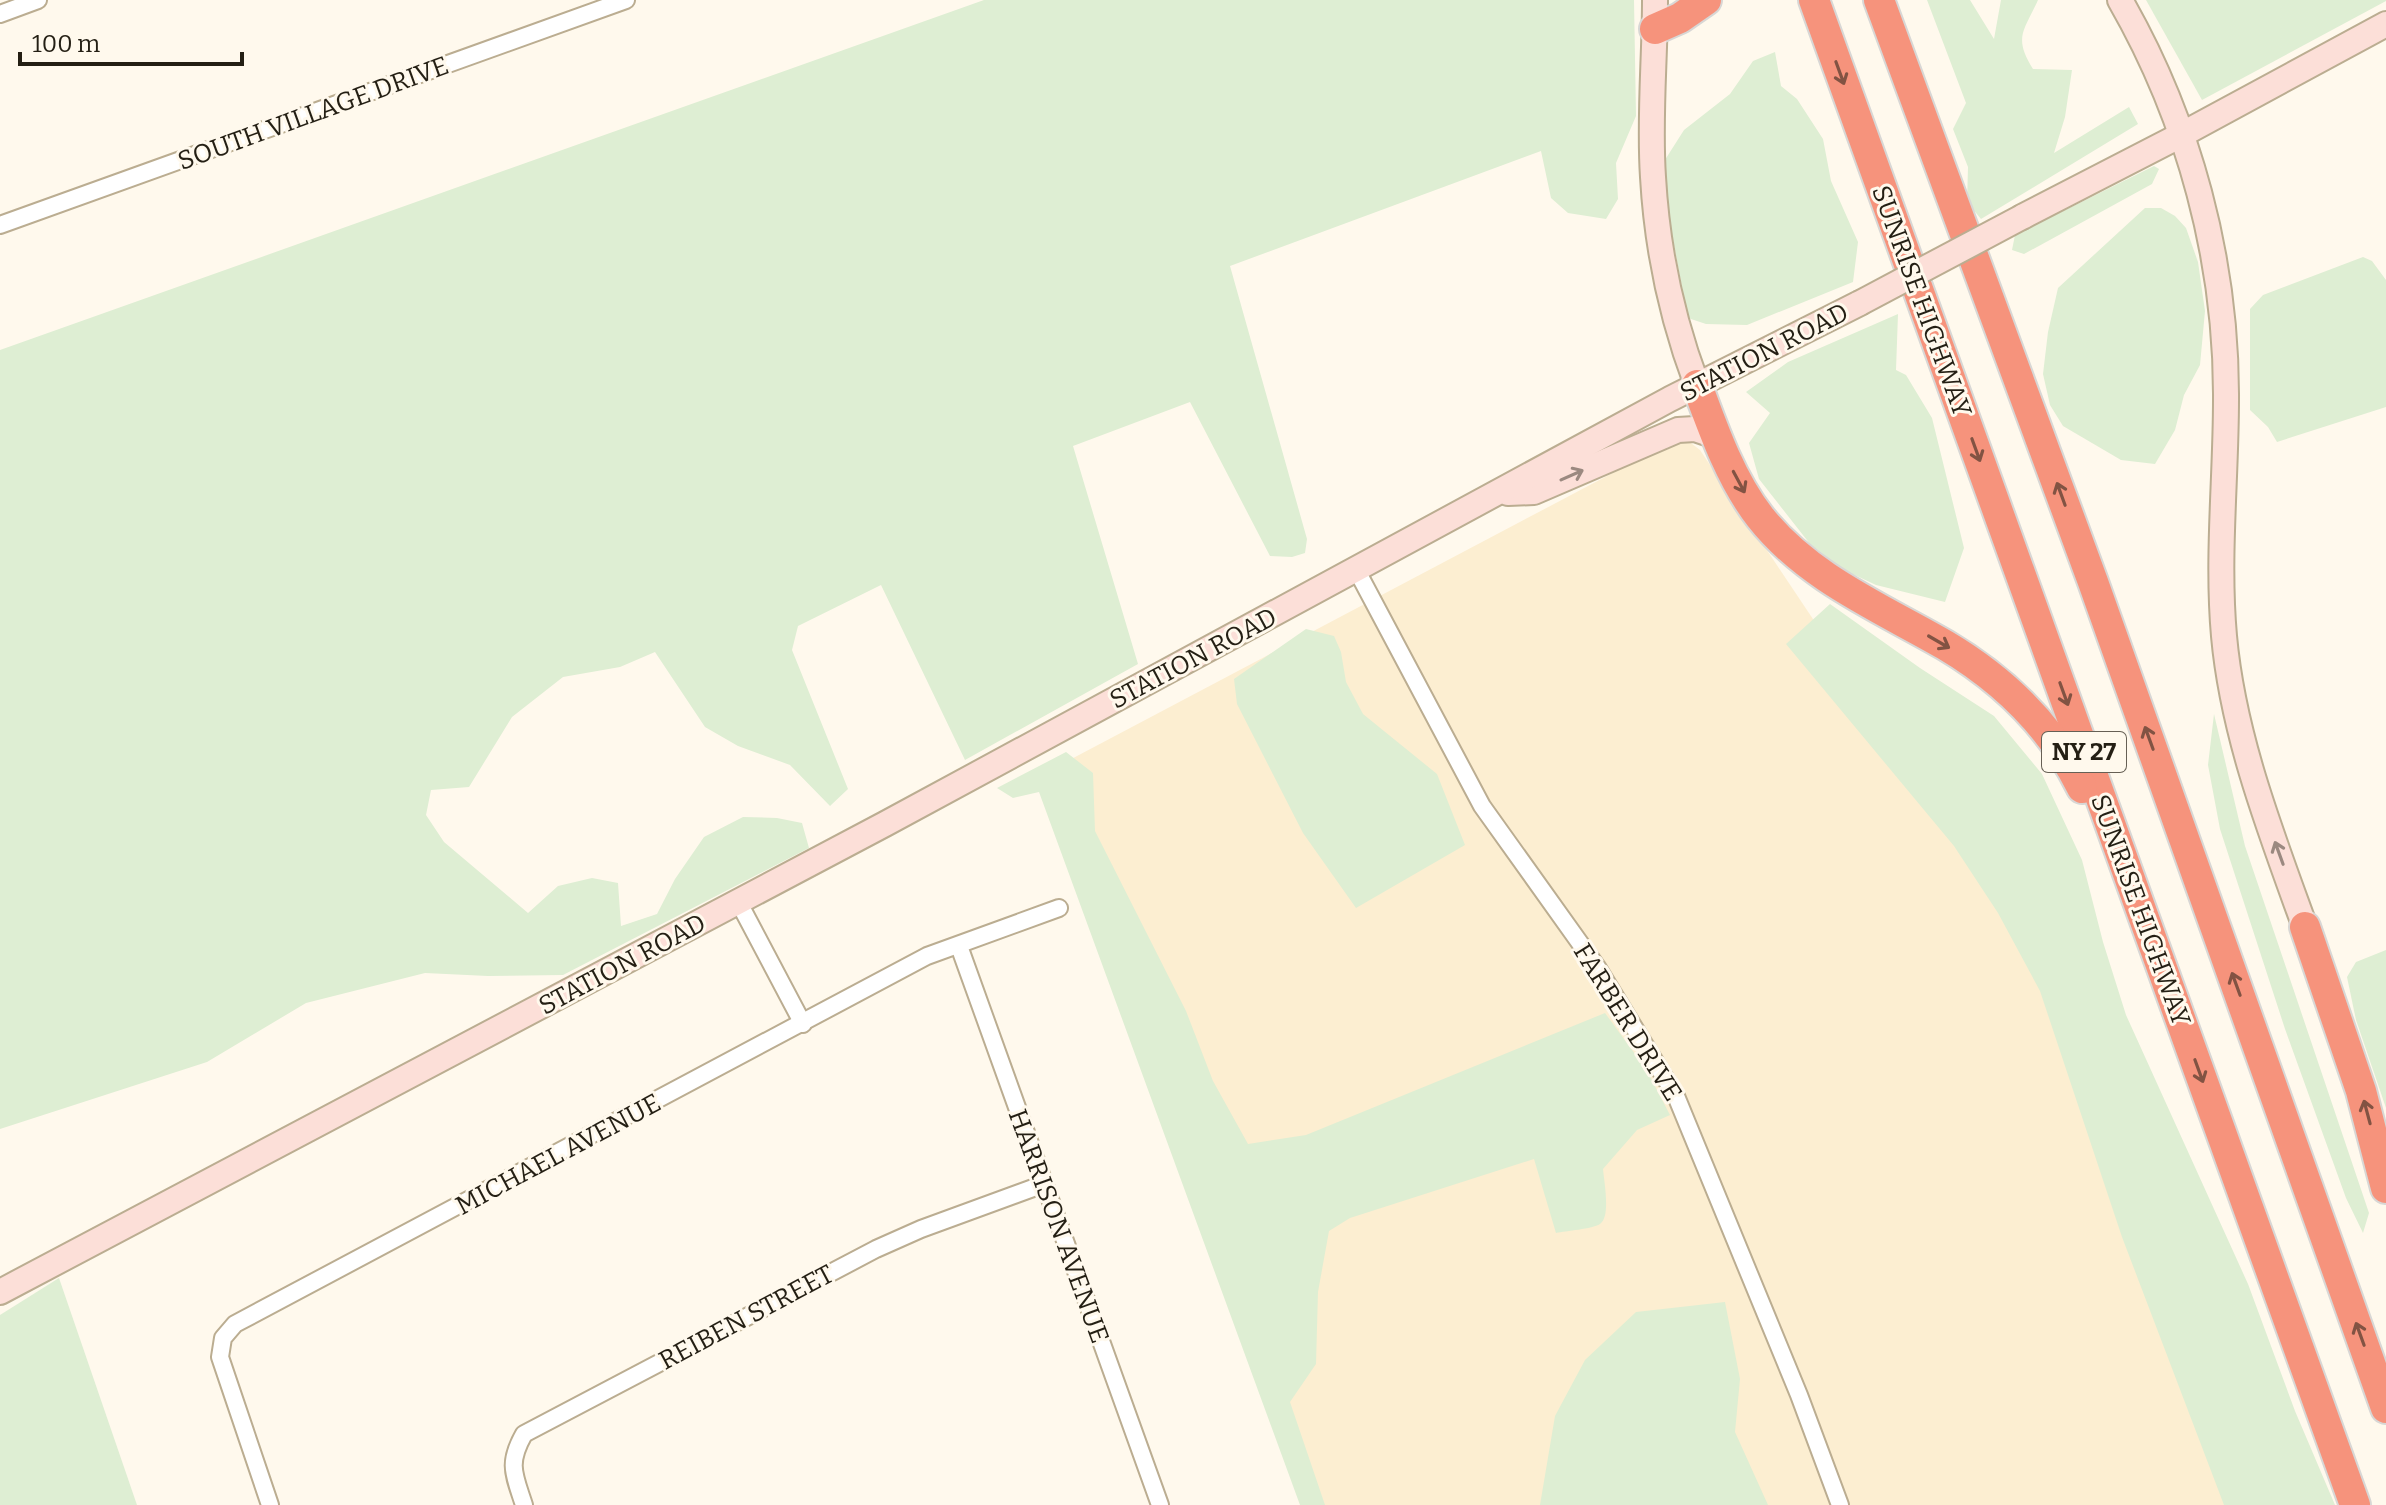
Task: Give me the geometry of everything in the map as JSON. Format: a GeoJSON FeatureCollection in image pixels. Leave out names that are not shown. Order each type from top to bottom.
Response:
{"type":"FeatureCollection","features":[{"type":"Feature","properties":{"kind":"highway"},"geometry":{"type":"LineString","coordinates":[[1655,14],[1680,18],[1706,0]]}},
{"type":"Feature","properties":{"kind":"highway","name":"SUNRISE HIGHWAY"},"geometry":{"type":"LineString","coordinates":[[1814,0],[2355,1505]]}},
{"type":"Feature","properties":{"kind":"highway","name":"NY 27"},"geometry":{"type":"LineString","coordinates":[[1879,0],[2093,582],[2386,1408]]}},
{"type":"Feature","properties":{"kind":"highway"},"geometry":{"type":"LineString","coordinates":[[1697,385],[1737,479],[1760,518],[1795,552],[1856,596],[1968,660],[2005,688],[2053,738],[2096,820],[2115,872],[2148,930]]}},
{"type":"Feature","properties":{"kind":"highway"},"geometry":{"type":"LineString","coordinates":[[2305,927],[2361,1091],[2386,1188]]}},
{"type":"Feature","properties":{"kind":"main road"},"geometry":{"type":"LineString","coordinates":[[2120,0],[2145,48],[2181,135],[2203,209],[2221,305],[2226,397],[2221,580],[2224,637],[2232,689],[2253,774],[2305,927]]}},
{"type":"Feature","properties":{"kind":"main road"},"geometry":{"type":"LineString","coordinates":[[1655,14],[1652,140],[1656,206],[1669,288],[1697,385]]}},
{"type":"Feature","properties":{"kind":"main road","name":"STATION ROAD"},"geometry":{"type":"LineString","coordinates":[[0,1292],[738,901],[1697,385],[2181,135],[2386,24]]}},
{"type":"Feature","properties":{"kind":"main road"},"geometry":{"type":"LineString","coordinates":[[1498,493],[1534,492],[1678,430],[1695,429],[1718,437]]}},
{"type":"Feature","properties":{"kind":"street"},"geometry":{"type":"LineString","coordinates":[[0,14],[38,0]]}},
{"type":"Feature","properties":{"kind":"street","name":"SOUTH VILLAGE DRIVE"},"geometry":{"type":"LineString","coordinates":[[0,225],[626,0]]}},
{"type":"Feature","properties":{"kind":"street","name":"FARBER DRIVE"},"geometry":{"type":"LineString","coordinates":[[1356,569],[1482,806],[1597,967],[1676,1096],[1793,1381],[1840,1505]]}},
{"type":"Feature","properties":{"kind":"street"},"geometry":{"type":"LineString","coordinates":[[738,901],[803,1024]]}},
{"type":"Feature","properties":{"kind":"street","name":"MICHAEL AVENUE"},"geometry":{"type":"LineString","coordinates":[[270,1505],[220,1357],[223,1338],[235,1324],[927,956],[1059,908]]}},
{"type":"Feature","properties":{"kind":"street","name":"HARRISON AVENUE"},"geometry":{"type":"LineString","coordinates":[[959,946],[1160,1505]]}},
{"type":"Feature","properties":{"kind":"street","name":"REIBEN STREET"},"geometry":{"type":"LineString","coordinates":[[524,1505],[514,1474],[513,1454],[524,1434],[876,1249],[921,1229],[1044,1184]]}},
{"type":"Feature","properties":{"kind":"shaded area"},"geometry":{"type":"Polygon","coordinates":[[[1687,440],[1700,450],[2057,984],[2238,1505],[1306,1505],[1043,774],[1660,448],[1687,440]]]}},
{"type":"Feature","properties":{"kind":"green space"},"geometry":{"type":"Polygon","coordinates":[[[984,0],[1634,0],[1636,116],[1616,163],[1618,199],[1606,219],[1568,213],[1551,198],[1541,151],[1230,266],[1307,539],[1305,553],[1292,557],[1270,556],[1190,402],[1073,446],[1138,664],[965,760],[881,585],[798,626],[792,650],[848,789],[830,806],[790,765],[738,746],[705,727],[655,652],[620,667],[563,677],[512,717],[469,787],[431,790],[426,815],[444,842],[528,913],[558,886],[592,878],[618,883],[621,926],[657,914],[675,879],[704,837],[743,817],[777,818],[802,823],[809,848],[563,975],[425,973],[306,1003],[207,1062],[0,1129],[0,350],[984,0]]]}},
{"type":"Feature","properties":{"kind":"green space"},"geometry":{"type":"Polygon","coordinates":[[[1927,0],[1970,0],[1994,39],[2001,0],[2038,0],[2023,34],[2023,49],[2027,58],[2033,69],[2072,70],[2065,117],[2054,153],[2129,107],[2138,124],[1981,219],[1967,202],[1968,167],[1953,129],[1966,103],[1927,0]]]}},
{"type":"Feature","properties":{"kind":"green space"},"geometry":{"type":"Polygon","coordinates":[[[2146,0],[2386,0],[2386,1],[2202,100],[2146,0]]]}},
{"type":"Feature","properties":{"kind":"green space"},"geometry":{"type":"Polygon","coordinates":[[[1775,52],[1781,86],[1797,99],[1823,139],[1831,181],[1858,242],[1853,282],[1747,325],[1706,324],[1688,318],[1667,209],[1663,163],[1684,130],[1730,94],[1753,61],[1775,52]]]}},
{"type":"Feature","properties":{"kind":"green space"},"geometry":{"type":"Polygon","coordinates":[[[2154,166],[2159,169],[2152,184],[2024,254],[2012,250],[2015,235],[2154,166]]]}},
{"type":"Feature","properties":{"kind":"green space"},"geometry":{"type":"Polygon","coordinates":[[[2145,208],[2161,208],[2175,216],[2186,228],[2198,262],[2205,311],[2200,365],[2184,395],[2175,430],[2155,464],[2121,460],[2063,426],[2050,405],[2043,374],[2058,288],[2145,208]]]}},
{"type":"Feature","properties":{"kind":"green space"},"geometry":{"type":"Polygon","coordinates":[[[2363,257],[2372,261],[2386,280],[2386,407],[2277,442],[2268,427],[2250,410],[2250,309],[2263,295],[2363,257]]]}},
{"type":"Feature","properties":{"kind":"green space"},"geometry":{"type":"Polygon","coordinates":[[[1898,314],[1896,370],[1906,375],[1932,418],[1964,548],[1945,602],[1876,585],[1844,570],[1810,544],[1759,479],[1749,443],[1770,413],[1746,392],[1788,362],[1898,314]]]}},
{"type":"Feature","properties":{"kind":"green space"},"geometry":{"type":"Polygon","coordinates":[[[1830,604],[1994,716],[2042,774],[2082,860],[2126,1015],[2248,1284],[2295,1411],[2335,1505],[2224,1505],[2122,1237],[2040,991],[1998,913],[1954,846],[1786,644],[1830,604]]]}},
{"type":"Feature","properties":{"kind":"green space"},"geometry":{"type":"Polygon","coordinates":[[[1306,629],[1334,636],[1341,652],[1346,682],[1363,714],[1437,774],[1465,845],[1356,908],[1303,833],[1237,704],[1234,679],[1306,629]]]}},
{"type":"Feature","properties":{"kind":"green space"},"geometry":{"type":"Polygon","coordinates":[[[2214,714],[2245,846],[2369,1213],[2363,1233],[2346,1198],[2285,1029],[2220,829],[2208,765],[2214,714]]]}},
{"type":"Feature","properties":{"kind":"green space"},"geometry":{"type":"Polygon","coordinates":[[[1066,752],[1093,773],[1095,831],[1186,1011],[1213,1081],[1248,1144],[1306,1135],[1605,1013],[1646,1069],[1670,1115],[1637,1130],[1603,1169],[1605,1214],[1596,1226],[1556,1233],[1534,1159],[1350,1218],[1329,1231],[1318,1292],[1316,1364],[1290,1402],[1325,1505],[1300,1505],[1039,792],[1013,798],[997,788],[1066,752]]]}},
{"type":"Feature","properties":{"kind":"green space"},"geometry":{"type":"Polygon","coordinates":[[[2386,950],[2386,1108],[2356,1020],[2347,977],[2356,962],[2386,950]]]}},
{"type":"Feature","properties":{"kind":"green space"},"geometry":{"type":"Polygon","coordinates":[[[59,1278],[137,1505],[0,1505],[0,1315],[59,1278]]]}},
{"type":"Feature","properties":{"kind":"green space"},"geometry":{"type":"Polygon","coordinates":[[[1725,1302],[1740,1379],[1735,1432],[1768,1505],[1540,1505],[1555,1416],[1585,1360],[1636,1312],[1725,1302]]]}}]}
